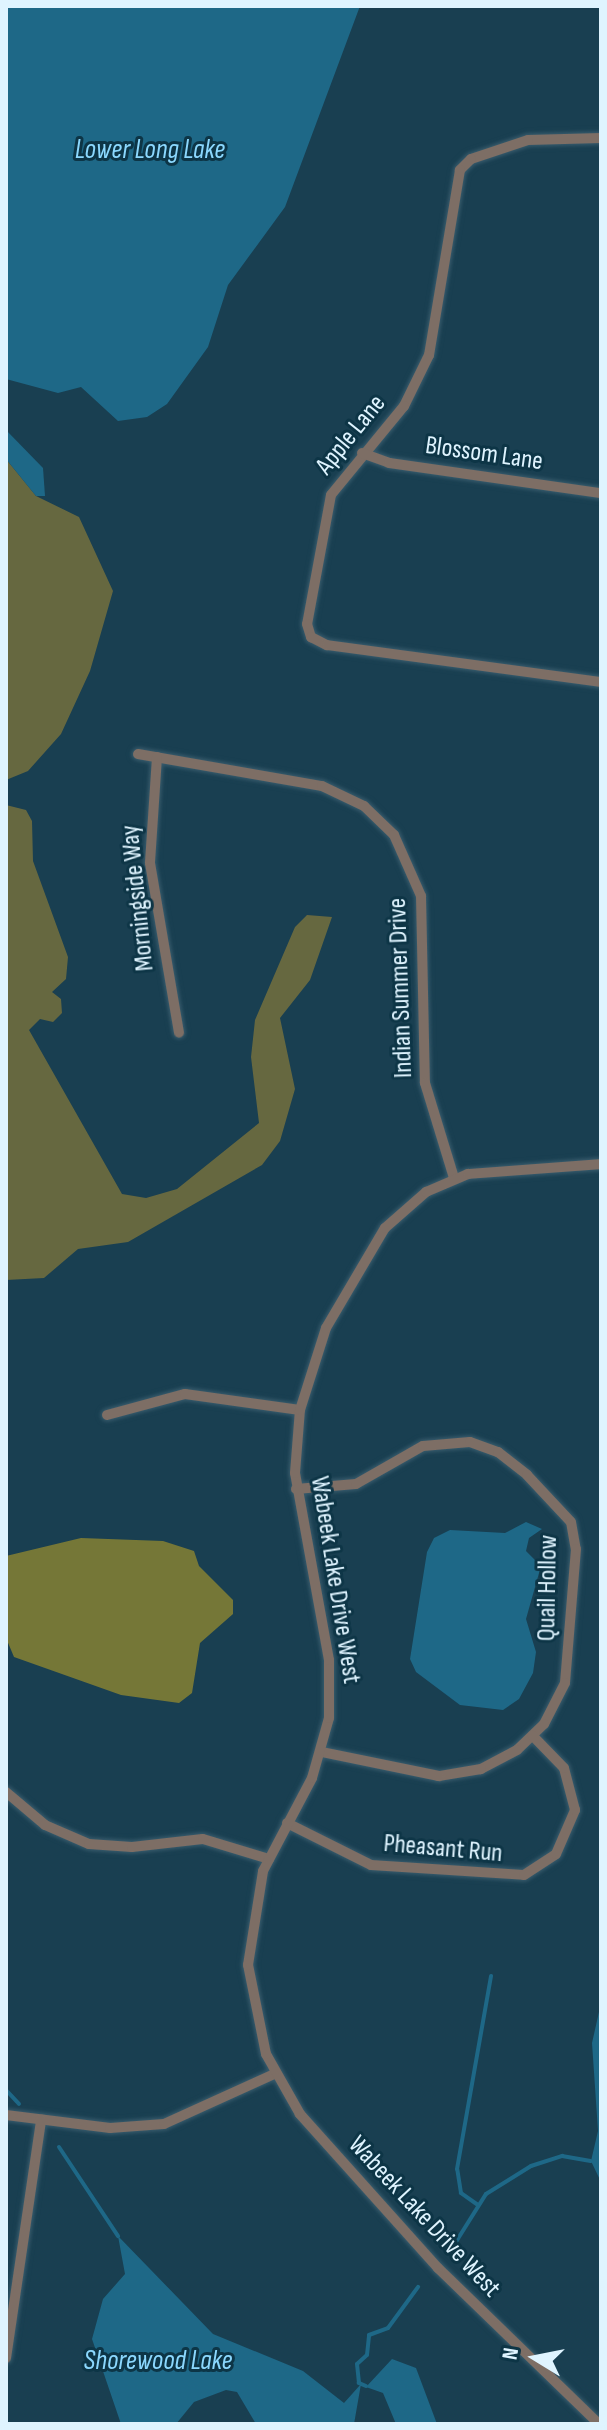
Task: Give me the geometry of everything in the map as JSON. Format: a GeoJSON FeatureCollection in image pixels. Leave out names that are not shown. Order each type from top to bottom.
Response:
{"type":"FeatureCollection","features":[{"type":"Feature","properties":{"kind":"street","name":"Apple Lane"},"geometry":{"type":"LineString","coordinates":[[601,138],[546,136],[465,163],[455,181],[425,366],[404,406],[337,481],[326,509],[307,615],[311,637],[339,647],[601,682]]}},
{"type":"Feature","properties":{"kind":"street","name":"Blossom Lane"},"geometry":{"type":"LineString","coordinates":[[362,453],[389,463],[601,493]]}},
{"type":"Feature","properties":{"kind":"street","name":"Indian Summer Drive"},"geometry":{"type":"LineString","coordinates":[[138,754],[336,790],[374,813],[403,847],[424,910],[425,1083],[454,1178]]}},
{"type":"Feature","properties":{"kind":"street","name":"Morningside Way"},"geometry":{"type":"LineString","coordinates":[[157,757],[150,854],[179,1033]]}},
{"type":"Feature","properties":{"kind":"street"},"geometry":{"type":"LineString","coordinates":[[454,1178],[601,1164]]}},
{"type":"Feature","properties":{"kind":"street","name":"Wabeek Lake Drive West"},"geometry":{"type":"LineString","coordinates":[[454,1178],[415,1199],[376,1241],[326,1328],[300,1410],[296,1489],[329,1660],[322,1752],[269,1859],[252,1916],[248,1965],[252,2007],[274,2074],[312,2129],[438,2268],[599,2424]]}},
{"type":"Feature","properties":{"kind":"street"},"geometry":{"type":"LineString","coordinates":[[107,1415],[185,1394],[300,1410]]}},
{"type":"Feature","properties":{"kind":"street","name":"Quail Hollow"},"geometry":{"type":"LineString","coordinates":[[296,1489],[356,1484],[423,1446],[458,1440],[505,1456],[571,1522],[576,1549],[569,1665],[559,1698],[533,1736],[493,1764],[453,1776],[395,1772],[322,1752]]}},
{"type":"Feature","properties":{"kind":"street","name":"Pheasant Run"},"geometry":{"type":"LineString","coordinates":[[287,1823],[371,1865],[524,1875],[556,1854],[575,1810],[564,1768],[533,1736]]}},
{"type":"Feature","properties":{"kind":"street"},"geometry":{"type":"LineString","coordinates":[[6,1792],[45,1825],[89,1844],[132,1847],[203,1839],[269,1859]]}},
{"type":"Feature","properties":{"kind":"street"},"geometry":{"type":"LineString","coordinates":[[6,2115],[110,2128],[164,2124],[274,2074]]}},
{"type":"Feature","properties":{"kind":"street"},"geometry":{"type":"LineString","coordinates":[[6,2358],[9,2312],[41,2120]]}},
{"type":"Feature","properties":{"kind":"green space"},"geometry":{"type":"Polygon","coordinates":[[[6,459],[36,496],[79,517],[113,591],[90,671],[61,734],[28,771],[6,780],[6,459]]]}},
{"type":"Feature","properties":{"kind":"green space"},"geometry":{"type":"Polygon","coordinates":[[[6,805],[26,810],[32,821],[33,861],[68,957],[66,979],[52,992],[61,999],[62,1013],[53,1022],[40,1019],[29,1030],[122,1194],[146,1198],[177,1189],[259,1123],[251,1057],[255,1020],[295,927],[307,915],[332,917],[310,980],[280,1018],[295,1089],[280,1141],[262,1165],[128,1242],[78,1249],[44,1278],[6,1280],[6,805]]]}},
{"type":"Feature","properties":{"kind":"shaded area"},"geometry":{"type":"Polygon","coordinates":[[[81,1538],[163,1541],[194,1551],[199,1566],[233,1600],[233,1614],[200,1643],[192,1693],[179,1703],[121,1695],[14,1657],[6,1638],[6,1556],[81,1538]]]}},
{"type":"Feature","properties":{"kind":"water","name":"Lower Long Lake"},"geometry":{"type":"Polygon","coordinates":[[[6,6],[360,6],[285,207],[228,285],[208,347],[167,404],[147,417],[118,421],[81,387],[58,393],[6,379],[6,6]]]}},
{"type":"Feature","properties":{"kind":"water"},"geometry":{"type":"Polygon","coordinates":[[[6,430],[43,468],[45,496],[36,496],[6,459],[6,430]]]}},
{"type":"Feature","properties":{"kind":"water"},"geometry":{"type":"Polygon","coordinates":[[[526,1522],[542,1529],[529,1538],[526,1551],[541,1566],[526,1619],[536,1652],[533,1673],[519,1699],[503,1710],[460,1705],[416,1672],[410,1659],[427,1552],[434,1538],[450,1530],[505,1533],[526,1522]]]}},
{"type":"Feature","properties":{"kind":"water"},"geometry":{"type":"Polygon","coordinates":[[[601,2003],[601,2182],[591,2161],[598,2131],[592,2043],[601,2003]]]}},
{"type":"Feature","properties":{"kind":"water","name":"Shorewood Lake"},"geometry":{"type":"Polygon","coordinates":[[[118,2236],[213,2334],[303,2371],[344,2403],[361,2384],[354,2424],[256,2424],[237,2392],[226,2390],[194,2402],[176,2424],[121,2424],[92,2339],[103,2299],[125,2274],[118,2236]]]}},
{"type":"Feature","properties":{"kind":"water"},"geometry":{"type":"Polygon","coordinates":[[[392,2359],[416,2368],[437,2424],[396,2424],[383,2393],[366,2387],[392,2359]]]}},
{"type":"Feature","properties":{"kind":"waterway"},"geometry":{"type":"LineString","coordinates":[[478,2205],[461,2193],[457,2169],[491,1976]]}},
{"type":"Feature","properties":{"kind":"waterway"},"geometry":{"type":"LineString","coordinates":[[6,2090],[19,2104]]}},
{"type":"Feature","properties":{"kind":"waterway"},"geometry":{"type":"LineString","coordinates":[[59,2147],[118,2236]]}},
{"type":"Feature","properties":{"kind":"waterway"},"geometry":{"type":"LineString","coordinates":[[454,2245],[486,2194],[531,2166],[562,2156],[591,2161]]}},
{"type":"Feature","properties":{"kind":"waterway"},"geometry":{"type":"LineString","coordinates":[[366,2386],[359,2383],[357,2364],[367,2355],[369,2335],[388,2328],[418,2287]]}}]}
